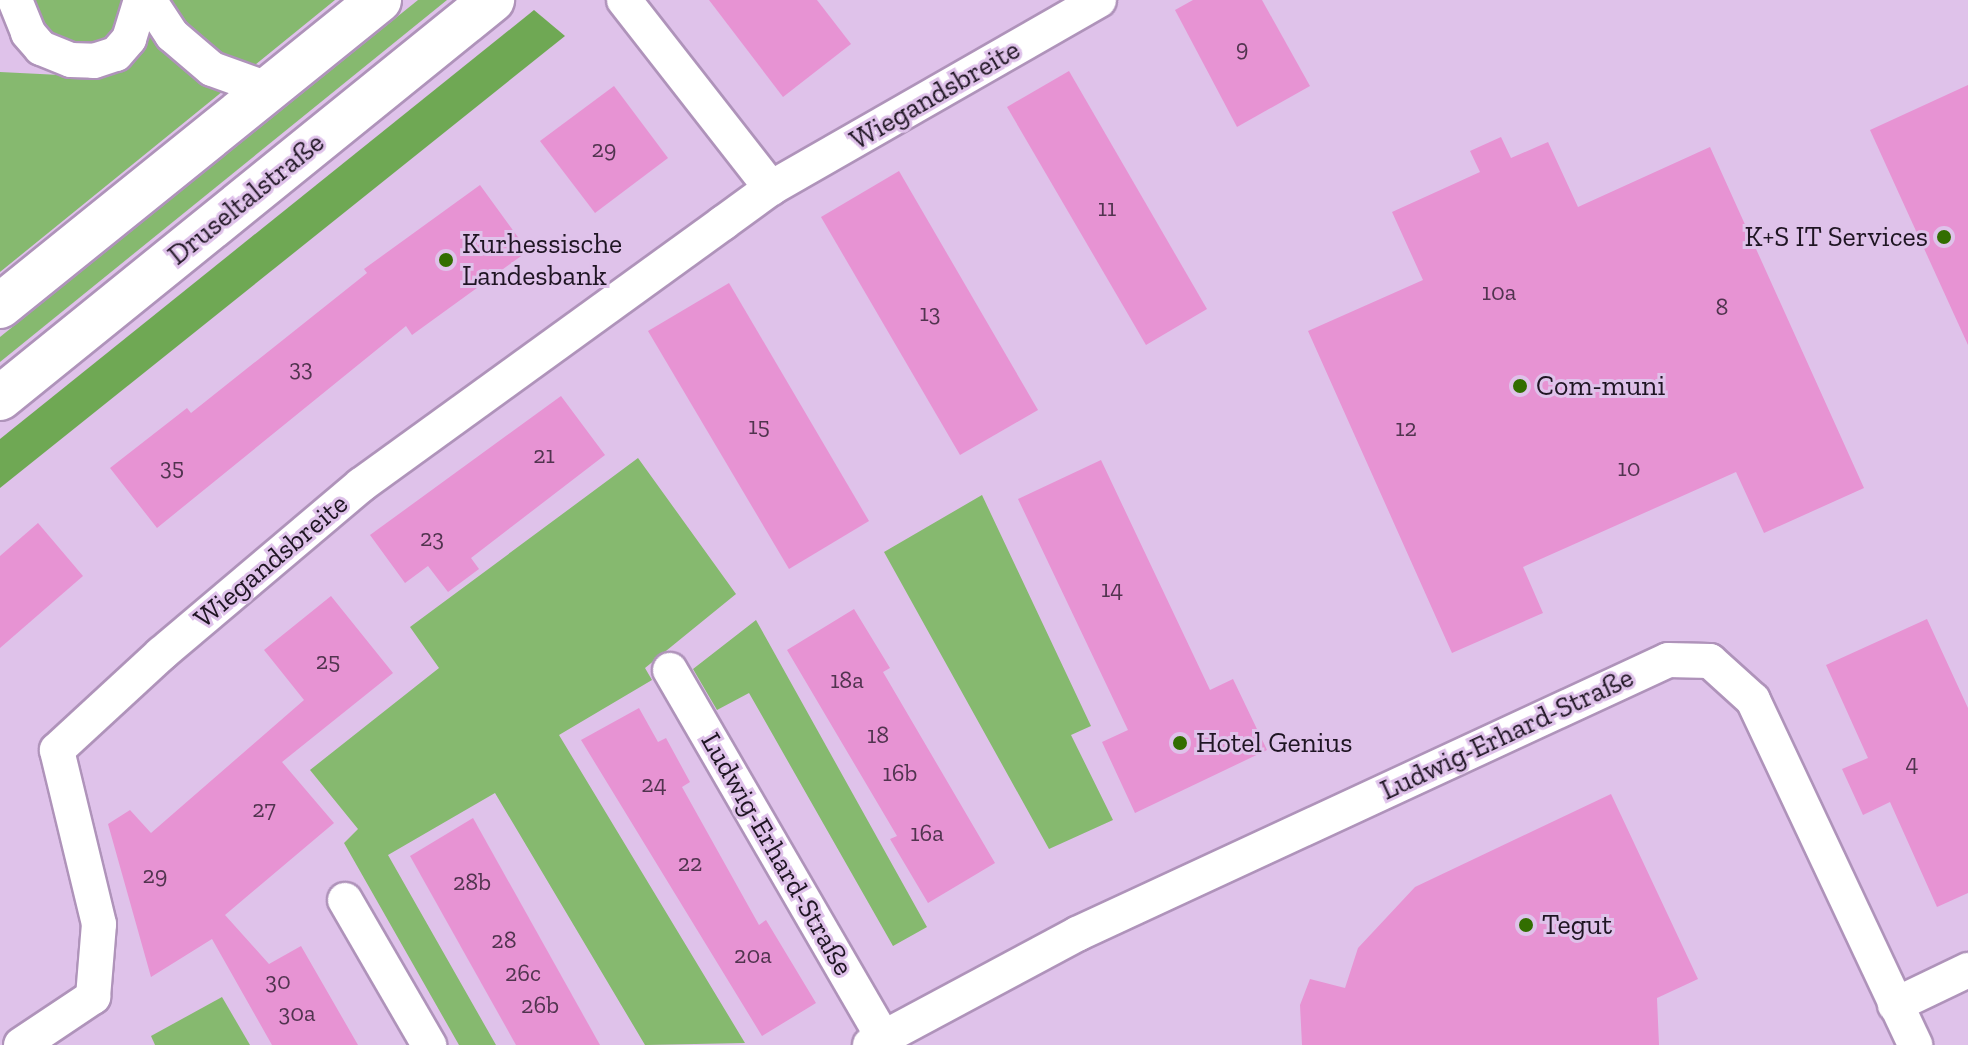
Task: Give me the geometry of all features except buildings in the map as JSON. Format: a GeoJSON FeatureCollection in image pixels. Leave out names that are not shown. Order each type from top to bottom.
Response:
{"type":"FeatureCollection","features":[{"type":"Feature","properties":{"kind":"main road"},"geometry":{"type":"LineString","coordinates":[[0,306],[379,0]]}},
{"type":"Feature","properties":{"kind":"main road","name":"Druseltalstraße"},"geometry":{"type":"LineString","coordinates":[[0,398],[492,0]]}},
{"type":"Feature","properties":{"kind":"street"},"geometry":{"type":"LineString","coordinates":[[15,0],[28,33],[41,48],[71,60],[94,61],[116,54],[129,39],[141,0]]}},
{"type":"Feature","properties":{"kind":"street"},"geometry":{"type":"LineString","coordinates":[[149,0],[172,35],[212,69],[268,89]]}},
{"type":"Feature","properties":{"kind":"street"},"geometry":{"type":"LineString","coordinates":[[624,0],[771,188]]}},
{"type":"Feature","properties":{"kind":"street","name":"Wiegandsbreite"},"geometry":{"type":"LineString","coordinates":[[21,1045],[93,997],[99,924],[57,750],[161,654],[361,485],[771,188],[1099,0]]}},
{"type":"Feature","properties":{"kind":"street","name":"Ludwig-Erhard-Straße"},"geometry":{"type":"LineString","coordinates":[[670,670],[877,1041],[1077,934],[1668,660],[1710,661],[1753,700],[1915,1045]]}},
{"type":"Feature","properties":{"kind":"street"},"geometry":{"type":"LineString","coordinates":[[345,900],[429,1045]]}},
{"type":"Feature","properties":{"kind":"street"},"geometry":{"type":"LineString","coordinates":[[1895,1005],[1968,970]]}},
{"type":"Feature","properties":{"kind":"green space"},"geometry":{"type":"Polygon","coordinates":[[[15,0],[141,0],[129,39],[71,60],[15,0]]]}},
{"type":"Feature","properties":{"kind":"green space"},"geometry":{"type":"Polygon","coordinates":[[[163,0],[335,0],[0,272],[0,72],[100,77],[142,41],[163,0]]]}},
{"type":"Feature","properties":{"kind":"green space"},"geometry":{"type":"Polygon","coordinates":[[[418,0],[447,0],[0,362],[0,337],[418,0]]]}},
{"type":"Feature","properties":{"kind":"green space"},"geometry":{"type":"Polygon","coordinates":[[[534,10],[565,36],[0,488],[0,439],[534,10]]]}},
{"type":"Feature","properties":{"kind":"green space"},"geometry":{"type":"Polygon","coordinates":[[[638,458],[736,594],[645,668],[652,680],[559,735],[745,1043],[645,1045],[495,793],[388,855],[496,1045],[459,1045],[344,843],[358,829],[310,770],[439,668],[410,627],[638,458]]]}},
{"type":"Feature","properties":{"kind":"green space"},"geometry":{"type":"Polygon","coordinates":[[[982,495],[1091,726],[1071,735],[1113,820],[1049,849],[884,552],[982,495]]]}},
{"type":"Feature","properties":{"kind":"green space"},"geometry":{"type":"Polygon","coordinates":[[[756,620],[927,927],[893,946],[749,693],[717,710],[693,669],[756,620]]]}},
{"type":"Feature","properties":{"kind":"green space"},"geometry":{"type":"Polygon","coordinates":[[[222,997],[250,1045],[155,1045],[151,1036],[222,997]]]}},
{"type":"Feature","properties":{"kind":"place","name":"K+S IT Services"},"geometry":{"type":"Point","coordinates":[1944,237]}},
{"type":"Feature","properties":{"kind":"place","name":"Kurhessische Landesbank"},"geometry":{"type":"Point","coordinates":[446,260]}},
{"type":"Feature","properties":{"kind":"place","name":"Com-muni"},"geometry":{"type":"Point","coordinates":[1520,386]}},
{"type":"Feature","properties":{"kind":"place","name":"Hotel Genius"},"geometry":{"type":"Point","coordinates":[1180,743]}},
{"type":"Feature","properties":{"kind":"place","name":"Tegut"},"geometry":{"type":"Point","coordinates":[1526,925]}}]}
